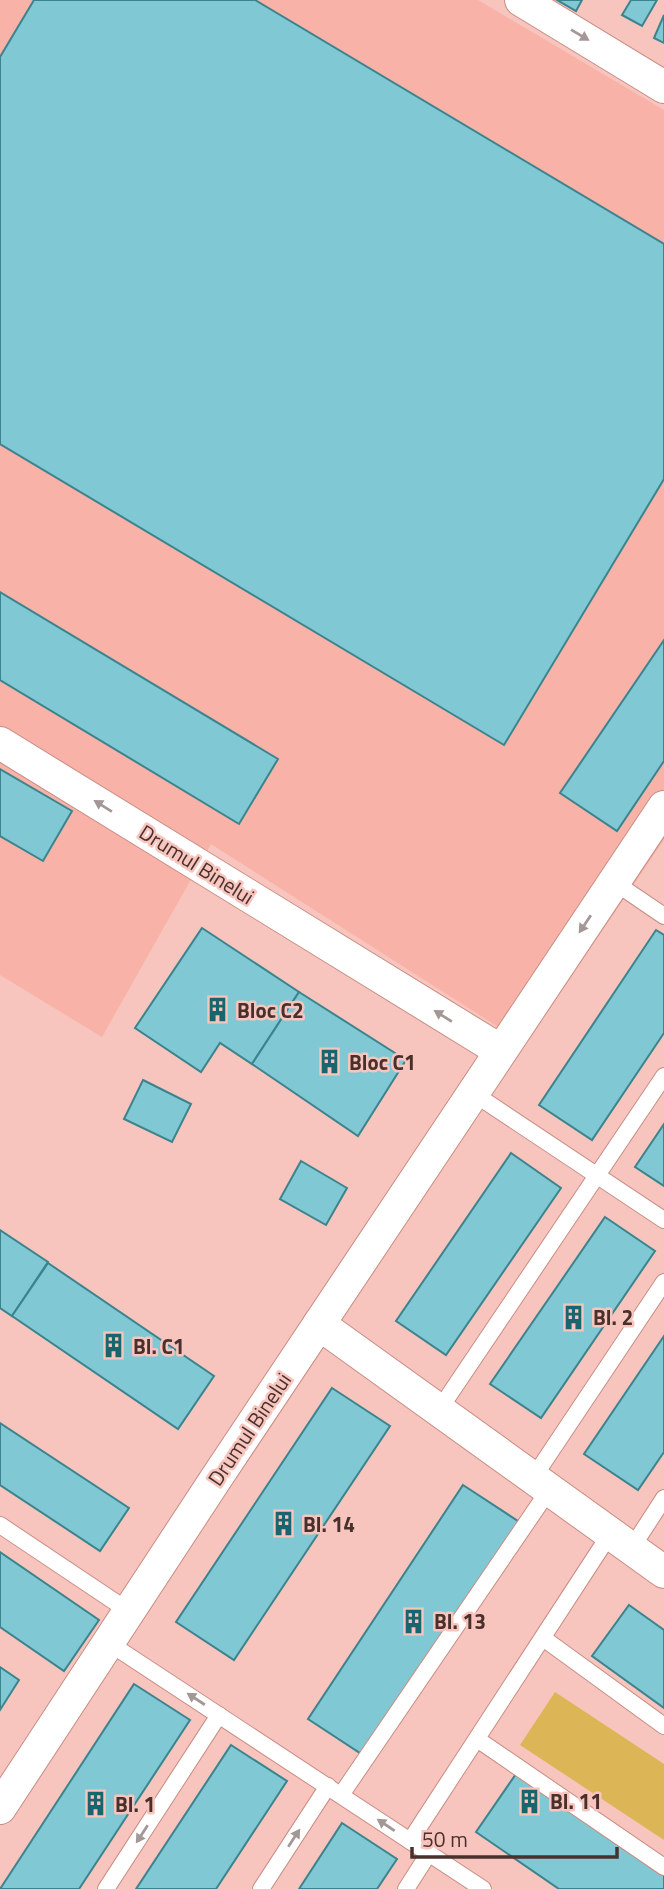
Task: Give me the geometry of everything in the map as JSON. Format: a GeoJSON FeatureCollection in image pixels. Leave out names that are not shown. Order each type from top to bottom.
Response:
{"type":"FeatureCollection","features":[{"type":"Feature","properties":{"kind":"street"},"geometry":{"type":"LineString","coordinates":[[521,0],[664,87]]}},
{"type":"Feature","properties":{"kind":"street","name":"Drumul Binelui"},"geometry":{"type":"LineString","coordinates":[[0,743],[501,1051]]}},
{"type":"Feature","properties":{"kind":"street","name":"Drumul Binelui"},"geometry":{"type":"LineString","coordinates":[[0,1808],[664,807]]}},
{"type":"Feature","properties":{"kind":"street"},"geometry":{"type":"LineString","coordinates":[[319,1324],[664,1573]]}},
{"type":"Feature","properties":{"kind":"lane"},"geometry":{"type":"LineString","coordinates":[[614,881],[664,916]]}},
{"type":"Feature","properties":{"kind":"lane"},"geometry":{"type":"LineString","coordinates":[[439,1410],[664,1076]]}},
{"type":"Feature","properties":{"kind":"lane"},"geometry":{"type":"LineString","coordinates":[[473,1093],[664,1220]]}},
{"type":"Feature","properties":{"kind":"lane"},"geometry":{"type":"LineString","coordinates":[[261,1889],[334,1791],[541,1484],[664,1282]]}},
{"type":"Feature","properties":{"kind":"lane"},"geometry":{"type":"LineString","coordinates":[[410,1841],[543,1637],[620,1541],[664,1498]]}},
{"type":"Feature","properties":{"kind":"lane"},"geometry":{"type":"LineString","coordinates":[[0,1525],[130,1612]]}},
{"type":"Feature","properties":{"kind":"lane"},"geometry":{"type":"LineString","coordinates":[[543,1637],[664,1726]]}},
{"type":"Feature","properties":{"kind":"lane"},"geometry":{"type":"LineString","coordinates":[[109,1643],[484,1889]]}},
{"type":"Feature","properties":{"kind":"lane"},"geometry":{"type":"LineString","coordinates":[[106,1889],[219,1715]]}},
{"type":"Feature","properties":{"kind":"lane"},"geometry":{"type":"LineString","coordinates":[[477,1739],[664,1867]]}},
{"type":"Feature","properties":{"kind":"lane"},"geometry":{"type":"LineString","coordinates":[[406,1889],[429,1853]]}},
{"type":"Feature","properties":{"kind":"shaded area"},"geometry":{"type":"Polygon","coordinates":[[[0,0],[478,0],[664,110],[664,840],[525,1044],[211,844],[102,1037],[0,975],[0,0]]]}},
{"type":"Feature","properties":{"kind":"shaded area"},"geometry":{"type":"Polygon","coordinates":[[[555,1692],[664,1764],[664,1840],[520,1745],[555,1692]]]}},
{"type":"Feature","properties":{"kind":"building"},"geometry":{"type":"Polygon","coordinates":[[[34,0],[255,0],[664,244],[664,479],[504,745],[0,444],[0,57],[34,0]]]}},
{"type":"Feature","properties":{"kind":"building"},"geometry":{"type":"Polygon","coordinates":[[[557,0],[582,0],[576,11],[557,0]]]}},
{"type":"Feature","properties":{"kind":"building"},"geometry":{"type":"Polygon","coordinates":[[[631,0],[657,0],[642,26],[622,15],[631,0]]]}},
{"type":"Feature","properties":{"kind":"building"},"geometry":{"type":"Polygon","coordinates":[[[664,15],[664,43],[654,38],[664,15]]]}},
{"type":"Feature","properties":{"kind":"building"},"geometry":{"type":"Polygon","coordinates":[[[0,592],[278,759],[239,824],[0,680],[0,592]]]}},
{"type":"Feature","properties":{"kind":"building"},"geometry":{"type":"Polygon","coordinates":[[[664,640],[664,761],[617,831],[560,793],[664,640]]]}},
{"type":"Feature","properties":{"kind":"building"},"geometry":{"type":"Polygon","coordinates":[[[0,769],[72,811],[43,861],[0,836],[0,769]]]}},
{"type":"Feature","properties":{"kind":"building","name":"Bloc C2"},"geometry":{"type":"Polygon","coordinates":[[[202,928],[299,992],[252,1064],[220,1043],[201,1072],[135,1028],[202,928]]]}},
{"type":"Feature","properties":{"kind":"building"},"geometry":{"type":"Polygon","coordinates":[[[656,930],[664,935],[664,1033],[592,1140],[539,1105],[656,930]]]}},
{"type":"Feature","properties":{"kind":"building","name":"Bloc C1"},"geometry":{"type":"Polygon","coordinates":[[[299,992],[406,1060],[358,1136],[252,1064],[299,992]]]}},
{"type":"Feature","properties":{"kind":"building"},"geometry":{"type":"Polygon","coordinates":[[[143,1080],[191,1104],[172,1142],[124,1119],[143,1080]]]}},
{"type":"Feature","properties":{"kind":"building"},"geometry":{"type":"Polygon","coordinates":[[[664,1124],[664,1186],[635,1167],[664,1124]]]}},
{"type":"Feature","properties":{"kind":"building"},"geometry":{"type":"Polygon","coordinates":[[[511,1153],[561,1188],[446,1355],[396,1321],[511,1153]]]}},
{"type":"Feature","properties":{"kind":"building"},"geometry":{"type":"Polygon","coordinates":[[[301,1161],[347,1188],[326,1225],[280,1199],[301,1161]]]}},
{"type":"Feature","properties":{"kind":"building","name":"Bl. 2"},"geometry":{"type":"Polygon","coordinates":[[[605,1217],[655,1251],[541,1418],[490,1384],[605,1217]]]}},
{"type":"Feature","properties":{"kind":"building"},"geometry":{"type":"Polygon","coordinates":[[[0,1230],[48,1262],[12,1316],[0,1308],[0,1230]]]}},
{"type":"Feature","properties":{"kind":"building","name":"Bl. C1"},"geometry":{"type":"Polygon","coordinates":[[[48,1263],[214,1376],[178,1429],[12,1316],[48,1263]]]}},
{"type":"Feature","properties":{"kind":"building"},"geometry":{"type":"Polygon","coordinates":[[[664,1336],[664,1452],[638,1490],[584,1454],[664,1336]]]}},
{"type":"Feature","properties":{"kind":"building","name":"Bl. 14"},"geometry":{"type":"Polygon","coordinates":[[[332,1388],[390,1426],[234,1660],[176,1622],[332,1388]]]}},
{"type":"Feature","properties":{"kind":"building"},"geometry":{"type":"Polygon","coordinates":[[[0,1423],[129,1508],[100,1551],[0,1485],[0,1423]]]}},
{"type":"Feature","properties":{"kind":"building","name":"Bl. 13"},"geometry":{"type":"Polygon","coordinates":[[[463,1485],[521,1523],[366,1757],[308,1719],[463,1485]]]}},
{"type":"Feature","properties":{"kind":"building"},"geometry":{"type":"Polygon","coordinates":[[[0,1552],[99,1620],[64,1671],[0,1627],[0,1552]]]}},
{"type":"Feature","properties":{"kind":"building"},"geometry":{"type":"Polygon","coordinates":[[[629,1605],[664,1630],[664,1708],[592,1656],[629,1605]]]}},
{"type":"Feature","properties":{"kind":"building"},"geometry":{"type":"Polygon","coordinates":[[[0,1667],[19,1680],[0,1710],[0,1667]]]}},
{"type":"Feature","properties":{"kind":"building","name":"Bl. 1"},"geometry":{"type":"Polygon","coordinates":[[[134,1684],[190,1720],[79,1889],[0,1889],[134,1684]]]}},
{"type":"Feature","properties":{"kind":"building"},"geometry":{"type":"Polygon","coordinates":[[[231,1745],[287,1781],[216,1889],[136,1889],[231,1745]]]}},
{"type":"Feature","properties":{"kind":"building","name":"Bl. 11"},"geometry":{"type":"Polygon","coordinates":[[[518,1771],[664,1871],[664,1889],[559,1889],[476,1832],[518,1771]]]}},
{"type":"Feature","properties":{"kind":"building"},"geometry":{"type":"Polygon","coordinates":[[[342,1823],[397,1859],[377,1889],[299,1889],[342,1823]]]}},
{"type":"Feature","properties":{"kind":"place","name":"Bloc C2"},"geometry":{"type":"Point","coordinates":[217,1010]}},
{"type":"Feature","properties":{"kind":"place","name":"Bloc C1"},"geometry":{"type":"Point","coordinates":[329,1062]}},
{"type":"Feature","properties":{"kind":"place","name":"Bl. 2"},"geometry":{"type":"Point","coordinates":[573,1317]}},
{"type":"Feature","properties":{"kind":"place","name":"Bl. C1"},"geometry":{"type":"Point","coordinates":[113,1346]}},
{"type":"Feature","properties":{"kind":"place","name":"Bl. 14"},"geometry":{"type":"Point","coordinates":[283,1524]}},
{"type":"Feature","properties":{"kind":"place","name":"Bl. 13"},"geometry":{"type":"Point","coordinates":[414,1621]}},
{"type":"Feature","properties":{"kind":"place","name":"Bl. 11"},"geometry":{"type":"Point","coordinates":[530,1801]}},
{"type":"Feature","properties":{"kind":"place","name":"Bl. 1"},"geometry":{"type":"Point","coordinates":[95,1804]}}]}
